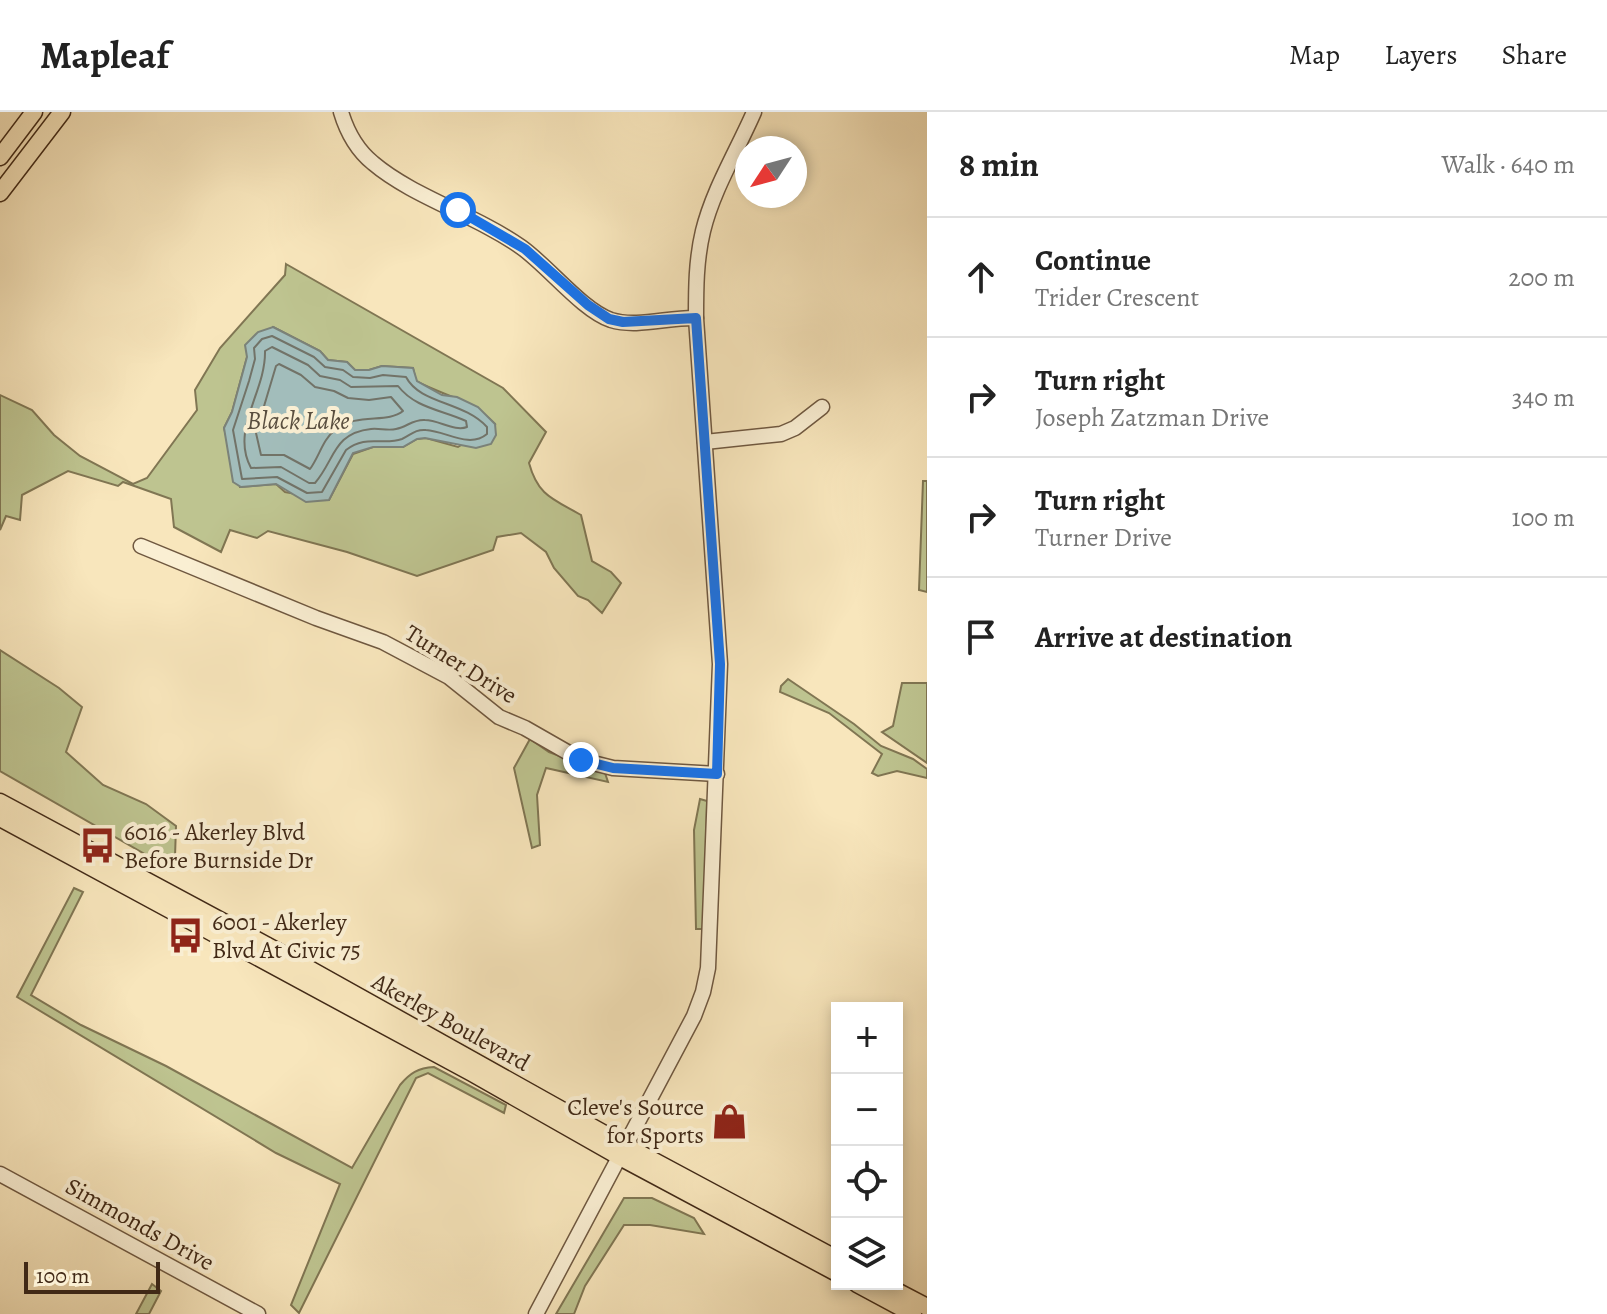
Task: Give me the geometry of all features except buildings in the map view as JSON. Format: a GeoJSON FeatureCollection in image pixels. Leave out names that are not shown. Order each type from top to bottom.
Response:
{"type":"FeatureCollection","features":[{"type":"Feature","properties":{"kind":"main road"},"geometry":{"type":"LineString","coordinates":[[0,157],[34,112]]}},
{"type":"Feature","properties":{"kind":"main road"},"geometry":{"type":"LineString","coordinates":[[0,193],[62,112]]}},
{"type":"Feature","properties":{"kind":"main road","name":"Akerley Boulevard"},"geometry":{"type":"LineString","coordinates":[[0,802],[279,952],[831,1270]]}},
{"type":"Feature","properties":{"kind":"main road","name":"Akerley Boulevard"},"geometry":{"type":"LineString","coordinates":[[0,818],[472,1073],[831,1256]]}},
{"type":"Feature","properties":{"kind":"main road"},"geometry":{"type":"LineString","coordinates":[[868,1290],[913,1314]]}},
{"type":"Feature","properties":{"kind":"main road"},"geometry":{"type":"LineString","coordinates":[[894,1290],[927,1307]]}},
{"type":"Feature","properties":{"kind":"street"},"geometry":{"type":"LineString","coordinates":[[341,112],[346,129],[383,171],[504,235],[609,319],[623,322],[696,318]]}},
{"type":"Feature","properties":{"kind":"street"},"geometry":{"type":"LineString","coordinates":[[536,1314],[694,1016],[708,968],[720,664],[696,318],[697,273],[703,230],[710,209],[754,112]]}},
{"type":"Feature","properties":{"kind":"street"},"geometry":{"type":"LineString","coordinates":[[705,442],[781,434],[795,428],[822,407]]}},
{"type":"Feature","properties":{"kind":"street","name":"Turner Drive"},"geometry":{"type":"LineString","coordinates":[[141,546],[383,642],[449,677],[499,717],[581,760],[613,768],[717,774]]}},
{"type":"Feature","properties":{"kind":"street","name":"Simmonds Drive"},"geometry":{"type":"LineString","coordinates":[[0,1174],[258,1314]]}},
{"type":"Feature","properties":{"kind":"green space"},"geometry":{"type":"Polygon","coordinates":[[[286,264],[503,388],[546,432],[529,463],[537,483],[548,495],[581,515],[592,561],[611,572],[621,583],[602,613],[588,600],[578,596],[554,568],[546,552],[521,533],[497,537],[493,550],[417,576],[347,552],[268,531],[257,538],[230,530],[221,552],[174,527],[171,499],[123,482],[118,486],[68,471],[22,495],[20,520],[6,516],[0,530],[0,395],[32,410],[54,435],[80,456],[133,484],[147,478],[197,410],[195,390],[220,348],[285,275],[286,264]],[[273,327],[247,357],[232,412],[224,428],[240,487],[276,484],[285,492],[329,500],[353,454],[373,447],[403,447],[426,438],[458,447],[495,424],[468,404],[416,381],[413,368],[382,366],[355,370],[347,362],[328,360],[320,351],[273,327]]]}},
{"type":"Feature","properties":{"kind":"green space"},"geometry":{"type":"Polygon","coordinates":[[[923,481],[927,481],[927,592],[919,590],[923,481]]]}},
{"type":"Feature","properties":{"kind":"green space"},"geometry":{"type":"Polygon","coordinates":[[[0,650],[59,688],[82,707],[66,752],[103,785],[146,804],[176,826],[175,857],[171,869],[0,771],[0,650]]]}},
{"type":"Feature","properties":{"kind":"green space"},"geometry":{"type":"Polygon","coordinates":[[[788,679],[881,746],[913,759],[927,769],[927,778],[897,771],[878,776],[872,773],[882,754],[829,713],[780,692],[788,679]]]}},
{"type":"Feature","properties":{"kind":"green space"},"geometry":{"type":"Polygon","coordinates":[[[902,683],[927,683],[927,763],[882,732],[893,726],[902,683]]]}},
{"type":"Feature","properties":{"kind":"green space"},"geometry":{"type":"Polygon","coordinates":[[[530,739],[549,752],[605,773],[608,782],[546,768],[537,795],[540,845],[532,848],[514,768],[530,739]]]}},
{"type":"Feature","properties":{"kind":"green space"},"geometry":{"type":"Polygon","coordinates":[[[700,799],[707,801],[705,929],[696,929],[694,830],[700,799]]]}},
{"type":"Feature","properties":{"kind":"green space"},"geometry":{"type":"Polygon","coordinates":[[[74,888],[83,892],[31,995],[81,1025],[166,1066],[352,1168],[400,1085],[419,1070],[434,1067],[506,1105],[504,1113],[428,1073],[416,1078],[299,1313],[291,1305],[340,1184],[276,1153],[17,997],[74,888]]]}},
{"type":"Feature","properties":{"kind":"green space"},"geometry":{"type":"Polygon","coordinates":[[[624,1198],[652,1198],[694,1218],[704,1234],[650,1225],[624,1225],[585,1286],[574,1314],[556,1314],[624,1198]]]}},
{"type":"Feature","properties":{"kind":"green space"},"geometry":{"type":"Polygon","coordinates":[[[152,1284],[161,1291],[149,1314],[136,1314],[152,1284]]]}},
{"type":"Feature","properties":{"kind":"water","name":"Black Lake"},"geometry":{"type":"Polygon","coordinates":[[[273,327],[320,351],[328,360],[347,362],[355,370],[382,366],[413,368],[417,381],[442,395],[457,397],[478,407],[495,424],[496,435],[491,444],[476,448],[425,438],[403,447],[373,447],[353,453],[329,500],[306,502],[276,484],[241,487],[233,482],[224,428],[232,412],[247,357],[245,345],[258,332],[273,327]]]}},
{"type":"Feature","properties":{"kind":"place","name":"6016 - Akerley Blvd Before Burnside Dr"},"geometry":{"type":"Point","coordinates":[98,846]}},
{"type":"Feature","properties":{"kind":"place","name":"6001 - Akerley Blvd At Civic 75"},"geometry":{"type":"Point","coordinates":[186,936]}},
{"type":"Feature","properties":{"kind":"place","name":"Cleve's Source for Sports"},"geometry":{"type":"Point","coordinates":[730,1121]}},
{"type":"Feature","properties":{"kind":"route"},"geometry":{"type":"LineString","coordinates":[[458,210],[525,249],[588,305],[609,319],[642,322],[696,318],[720,664],[717,774],[613,768],[595,766],[581,760]]}}]}
